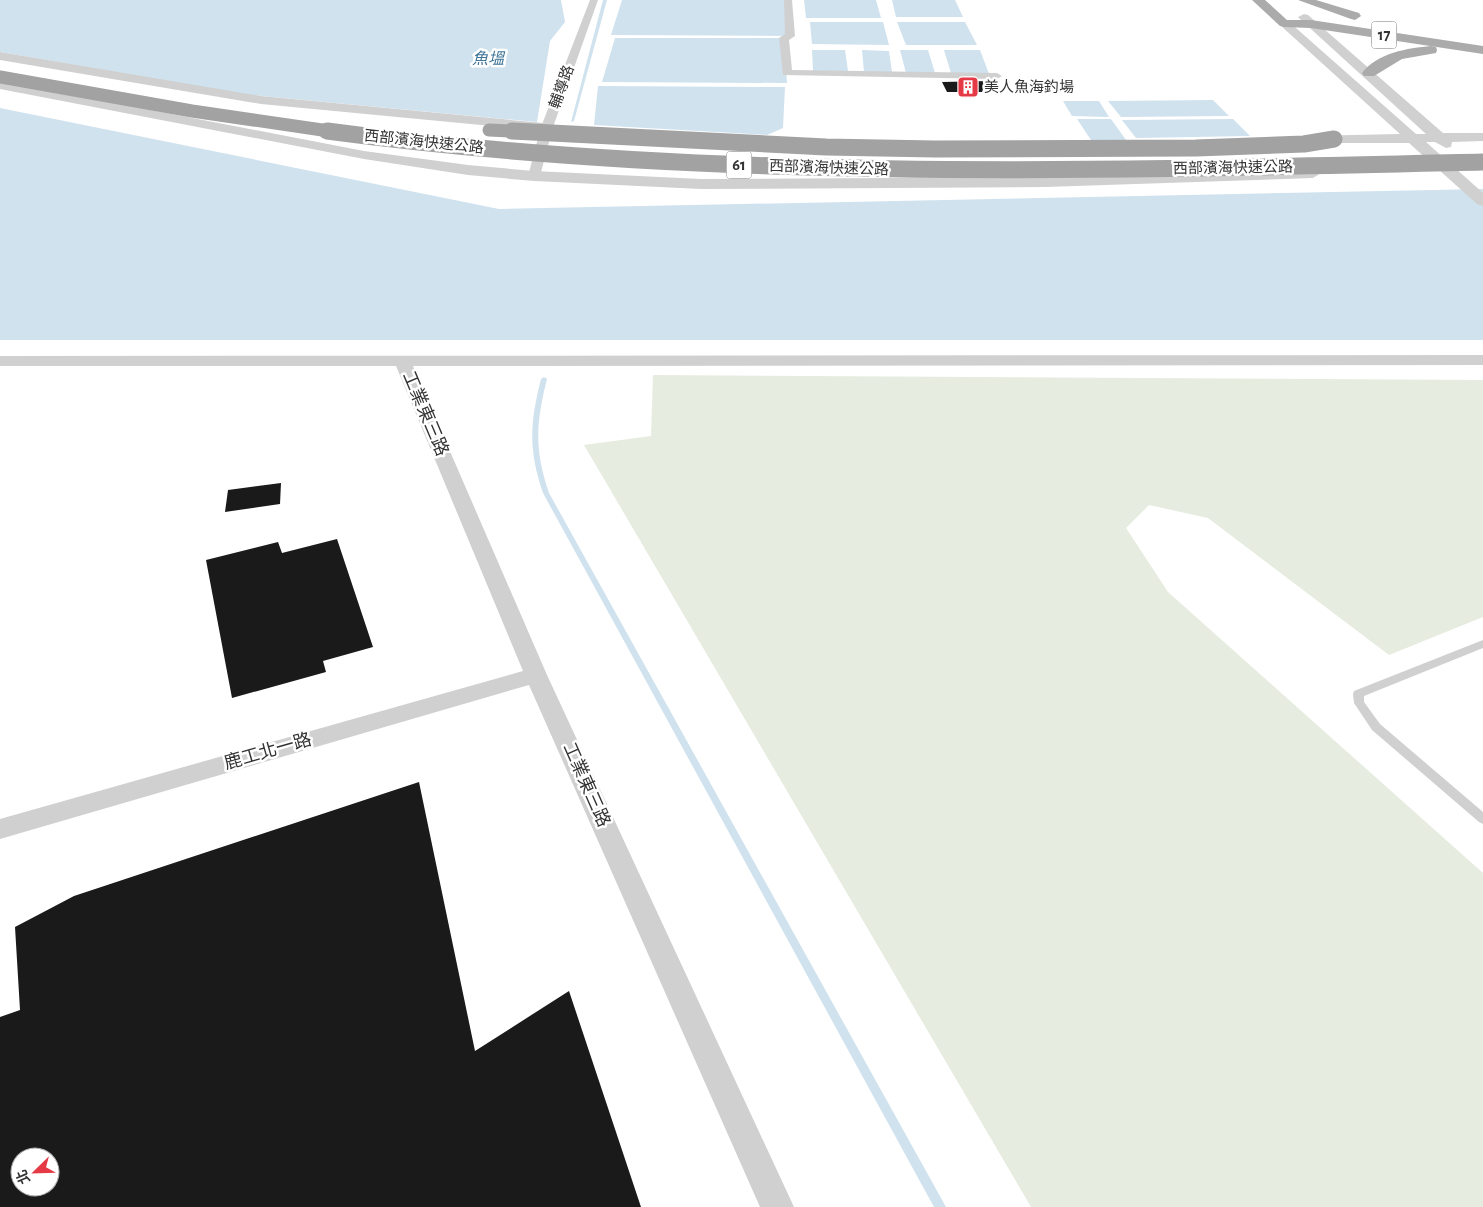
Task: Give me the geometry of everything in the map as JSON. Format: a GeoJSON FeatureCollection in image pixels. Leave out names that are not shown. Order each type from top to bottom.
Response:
{"type":"FeatureCollection","features":[{"type":"Feature","properties":{"kind":"highway","name":"西部濱海快速公路"},"geometry":{"type":"LineString","coordinates":[[0,67],[312,122],[697,153],[933,161],[1198,160],[1483,153]]}},
{"type":"Feature","properties":{"kind":"highway","name":"西部濱海快速公路"},"geometry":{"type":"LineString","coordinates":[[0,76],[142,103],[387,139],[694,163],[933,171],[1480,170]]}},
{"type":"Feature","properties":{"kind":"highway"},"geometry":{"type":"LineString","coordinates":[[406,130],[464,129],[826,147],[935,150],[1196,148],[1304,144],[1334,139]]}},
{"type":"Feature","properties":{"kind":"highway"},"geometry":{"type":"LineString","coordinates":[[387,139],[423,148],[476,154],[700,168],[937,175],[1125,175],[1302,169],[1368,171]]}},
{"type":"Feature","properties":{"kind":"main road"},"geometry":{"type":"LineString","coordinates":[[1258,0],[1280,20]]}},
{"type":"Feature","properties":{"kind":"main road"},"geometry":{"type":"LineString","coordinates":[[1304,0],[1386,25],[1480,47]]}},
{"type":"Feature","properties":{"kind":"main road","name":"17"},"geometry":{"type":"LineString","coordinates":[[1280,20],[1303,18],[1480,47]]}},
{"type":"Feature","properties":{"kind":"main road"},"geometry":{"type":"LineString","coordinates":[[1369,73],[1380,63],[1398,54],[1480,47]]}},
{"type":"Feature","properties":{"kind":"street","name":"輔導路"},"geometry":{"type":"LineString","coordinates":[[534,176],[547,127],[594,0]]}},
{"type":"Feature","properties":{"kind":"street"},"geometry":{"type":"LineString","coordinates":[[788,0],[790,36],[784,38],[787,74],[997,76]]}},
{"type":"Feature","properties":{"kind":"street"},"geometry":{"type":"LineString","coordinates":[[1303,18],[1369,73],[1440,138],[1480,170]]}},
{"type":"Feature","properties":{"kind":"street"},"geometry":{"type":"LineString","coordinates":[[1280,20],[1483,200]]}},
{"type":"Feature","properties":{"kind":"street"},"geometry":{"type":"LineString","coordinates":[[0,56],[261,100],[547,127],[826,143],[1106,144],[1483,137]]}},
{"type":"Feature","properties":{"kind":"street"},"geometry":{"type":"LineString","coordinates":[[0,85],[364,155],[468,170],[534,176],[700,184],[1006,182],[1447,168],[1480,170]]}},
{"type":"Feature","properties":{"kind":"street"},"geometry":{"type":"LineString","coordinates":[[0,360],[1483,360]]}},
{"type":"Feature","properties":{"kind":"street","name":"工業東三路"},"geometry":{"type":"LineString","coordinates":[[402,360],[536,675],[776,1207]]}},
{"type":"Feature","properties":{"kind":"street","name":"鹿工北一路"},"geometry":{"type":"LineString","coordinates":[[0,829],[536,675]]}},
{"type":"Feature","properties":{"kind":"lane"},"geometry":{"type":"LineString","coordinates":[[1483,644],[1358,694],[1359,703],[1376,727],[1483,819]]}},
{"type":"Feature","properties":{"kind":"shaded area"},"geometry":{"type":"Polygon","coordinates":[[[653,375],[1483,380],[1483,617],[1389,655],[1208,518],[1149,505],[1126,528],[1168,592],[1483,873],[1483,1207],[1031,1207],[584,445],[651,436],[653,375]]]}},
{"type":"Feature","properties":{"kind":"water","name":"魚塭"},"geometry":{"type":"Polygon","coordinates":[[[0,0],[561,0],[565,22],[550,41],[537,122],[242,94],[0,52],[0,0]]]}},
{"type":"Feature","properties":{"kind":"water"},"geometry":{"type":"Polygon","coordinates":[[[622,0],[788,0],[790,36],[611,35],[622,0]]]}},
{"type":"Feature","properties":{"kind":"water"},"geometry":{"type":"Polygon","coordinates":[[[804,0],[876,0],[881,18],[806,18],[804,0]]]}},
{"type":"Feature","properties":{"kind":"water"},"geometry":{"type":"Polygon","coordinates":[[[892,0],[955,0],[963,17],[896,17],[892,0]]]}},
{"type":"Feature","properties":{"kind":"water"},"geometry":{"type":"Polygon","coordinates":[[[810,22],[883,22],[889,45],[812,44],[810,22]]]}},
{"type":"Feature","properties":{"kind":"water"},"geometry":{"type":"Polygon","coordinates":[[[897,22],[965,22],[977,45],[906,45],[897,22]]]}},
{"type":"Feature","properties":{"kind":"water"},"geometry":{"type":"Polygon","coordinates":[[[615,38],[784,38],[787,83],[602,82],[615,38]]]}},
{"type":"Feature","properties":{"kind":"water"},"geometry":{"type":"Polygon","coordinates":[[[812,50],[845,50],[848,71],[813,71],[812,50]]]}},
{"type":"Feature","properties":{"kind":"water"},"geometry":{"type":"Polygon","coordinates":[[[862,50],[889,51],[892,72],[864,72],[862,50]]]}},
{"type":"Feature","properties":{"kind":"water"},"geometry":{"type":"Polygon","coordinates":[[[900,50],[928,50],[935,73],[906,73],[900,50]]]}},
{"type":"Feature","properties":{"kind":"water"},"geometry":{"type":"Polygon","coordinates":[[[944,50],[980,50],[989,74],[951,73],[944,50]]]}},
{"type":"Feature","properties":{"kind":"water"},"geometry":{"type":"Polygon","coordinates":[[[598,86],[785,87],[783,128],[767,135],[594,125],[598,86]]]}},
{"type":"Feature","properties":{"kind":"water"},"geometry":{"type":"Polygon","coordinates":[[[1213,100],[1229,116],[1121,117],[1108,101],[1213,100]]]}},
{"type":"Feature","properties":{"kind":"water"},"geometry":{"type":"Polygon","coordinates":[[[1063,101],[1099,101],[1109,117],[1072,116],[1063,101]]]}},
{"type":"Feature","properties":{"kind":"water"},"geometry":{"type":"Polygon","coordinates":[[[0,108],[499,209],[1483,189],[1483,340],[0,340],[0,108]]]}},
{"type":"Feature","properties":{"kind":"water"},"geometry":{"type":"Polygon","coordinates":[[[1077,119],[1111,119],[1126,140],[1091,140],[1077,119]]]}},
{"type":"Feature","properties":{"kind":"water"},"geometry":{"type":"Polygon","coordinates":[[[1233,119],[1250,136],[1136,138],[1122,120],[1233,119]]]}},
{"type":"Feature","properties":{"kind":"building","name":"美人魚海釣場"},"geometry":{"type":"Polygon","coordinates":[[[989,81],[995,92],[947,92],[942,82],[989,81]]]}},
{"type":"Feature","properties":{"kind":"building"},"geometry":{"type":"Polygon","coordinates":[[[281,483],[280,504],[225,512],[228,490],[281,483]]]}},
{"type":"Feature","properties":{"kind":"building"},"geometry":{"type":"Polygon","coordinates":[[[337,539],[373,647],[323,661],[326,672],[232,698],[206,560],[278,542],[282,553],[337,539]]]}},
{"type":"Feature","properties":{"kind":"building"},"geometry":{"type":"Polygon","coordinates":[[[419,782],[475,1051],[569,991],[641,1207],[0,1207],[0,1017],[20,1010],[15,927],[74,896],[419,782]]]}},
{"type":"Feature","properties":{"kind":"waterway"},"geometry":{"type":"LineString","coordinates":[[572,121],[605,0]]}},
{"type":"Feature","properties":{"kind":"waterway"},"geometry":{"type":"LineString","coordinates":[[544,379],[537,409],[534,436],[537,463],[546,493],[940,1207]]}},
{"type":"Feature","properties":{"kind":"place","name":"美人魚海釣場"},"geometry":{"type":"Point","coordinates":[968,87]}}]}
